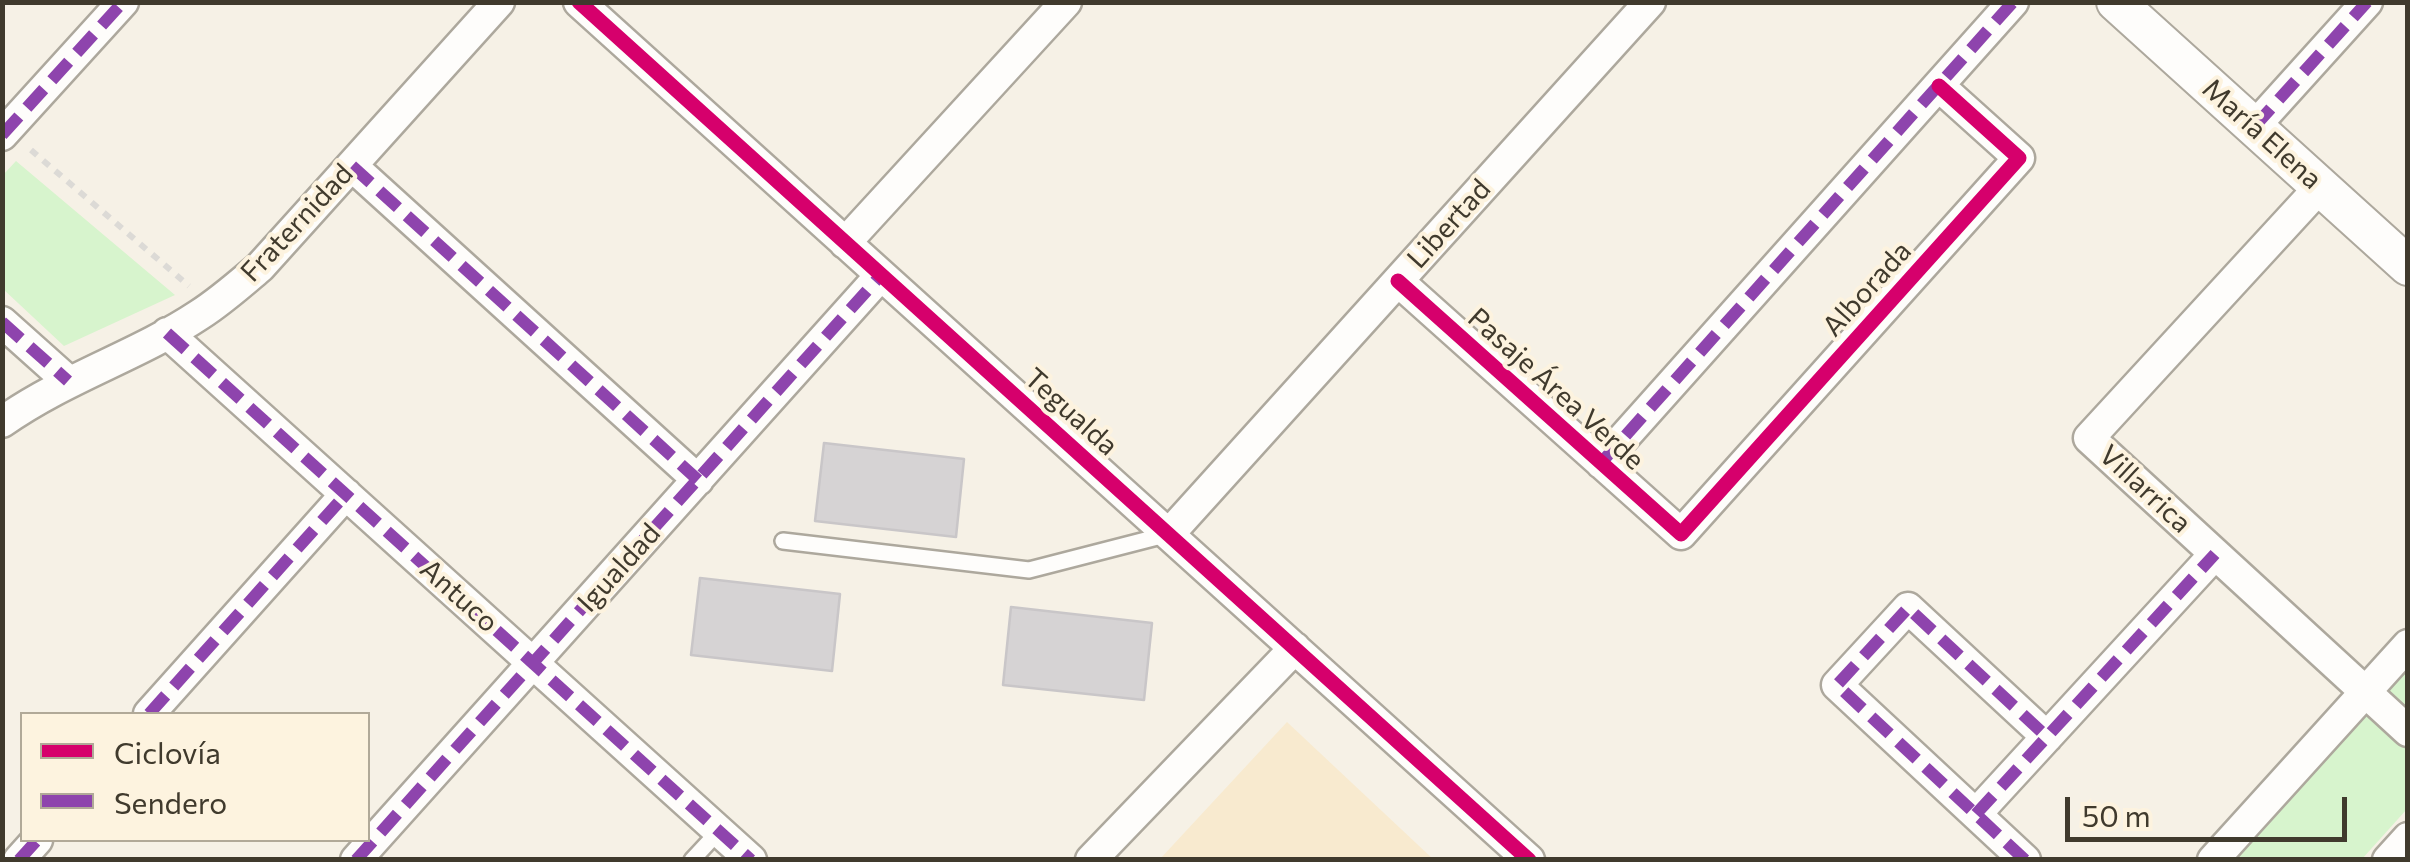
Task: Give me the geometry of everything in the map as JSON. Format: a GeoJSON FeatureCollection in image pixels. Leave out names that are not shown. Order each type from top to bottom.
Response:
{"type":"FeatureCollection","features":[{"type":"Feature","properties":{"kind":"street"},"geometry":{"type":"LineString","coordinates":[[5,133],[123,2]]}},
{"type":"Feature","properties":{"kind":"street","name":"Fraternidad"},"geometry":{"type":"LineString","coordinates":[[2,422],[68,381],[167,334],[212,306],[260,267],[498,2]]}},
{"type":"Feature","properties":{"kind":"street","name":"Tegualda"},"geometry":{"type":"LineString","coordinates":[[579,2],[1529,860]]}},
{"type":"Feature","properties":{"kind":"street"},"geometry":{"type":"LineString","coordinates":[[846,243],[1066,2]]}},
{"type":"Feature","properties":{"kind":"street","name":"Libertad"},"geometry":{"type":"LineString","coordinates":[[1169,534],[1650,2]]}},
{"type":"Feature","properties":{"kind":"street"},"geometry":{"type":"LineString","coordinates":[[1601,463],[2013,2]]}},
{"type":"Feature","properties":{"kind":"street","name":"María Elena"},"geometry":{"type":"LineString","coordinates":[[2116,2],[2408,266]]}},
{"type":"Feature","properties":{"kind":"street"},"geometry":{"type":"LineString","coordinates":[[2254,127],[2366,2]]}},
{"type":"Feature","properties":{"kind":"street","name":"Alborada"},"geometry":{"type":"LineString","coordinates":[[1681,534],[2018,158],[1938,86]]}},
{"type":"Feature","properties":{"kind":"street"},"geometry":{"type":"LineString","coordinates":[[352,166],[698,480]]}},
{"type":"Feature","properties":{"kind":"street","name":"Villarrica"},"geometry":{"type":"LineString","coordinates":[[2320,187],[2090,438],[2408,731]]}},
{"type":"Feature","properties":{"kind":"street","name":"Igualdad"},"geometry":{"type":"LineString","coordinates":[[356,860],[882,276]]}},
{"type":"Feature","properties":{"kind":"street","name":"Pasaje Área Verde"},"geometry":{"type":"LineString","coordinates":[[1398,281],[1681,534]]}},
{"type":"Feature","properties":{"kind":"street"},"geometry":{"type":"LineString","coordinates":[[2,322],[68,381]]}},
{"type":"Feature","properties":{"kind":"street","name":"Antuco"},"geometry":{"type":"LineString","coordinates":[[167,334],[751,860]]}},
{"type":"Feature","properties":{"kind":"street"},"geometry":{"type":"LineString","coordinates":[[151,712],[346,494]]}},
{"type":"Feature","properties":{"kind":"street"},"geometry":{"type":"LineString","coordinates":[[1976,814],[2216,554]]}},
{"type":"Feature","properties":{"kind":"street"},"geometry":{"type":"LineString","coordinates":[[2025,860],[1837,685],[1908,608],[2047,736]]}},
{"type":"Feature","properties":{"kind":"street"},"geometry":{"type":"LineString","coordinates":[[2213,860],[2408,645]]}},
{"type":"Feature","properties":{"kind":"street"},"geometry":{"type":"LineString","coordinates":[[1091,860],[1295,648]]}},
{"type":"Feature","properties":{"kind":"street"},"geometry":{"type":"LineString","coordinates":[[2388,860],[2408,838]]}},
{"type":"Feature","properties":{"kind":"lane"},"geometry":{"type":"LineString","coordinates":[[783,541],[1029,570],[1169,534]]}},
{"type":"Feature","properties":{"kind":"lane"},"geometry":{"type":"LineString","coordinates":[[692,860],[719,830]]}},
{"type":"Feature","properties":{"kind":"path"},"geometry":{"type":"LineString","coordinates":[[5,133],[212,306]]}},
{"type":"Feature","properties":{"kind":"shaded area"},"geometry":{"type":"Polygon","coordinates":[[[1287,722],[1433,859],[1160,859],[1287,722]]]}},
{"type":"Feature","properties":{"kind":"green space"},"geometry":{"type":"Polygon","coordinates":[[[16,161],[175,295],[64,346],[3,289],[3,175],[16,161]]]}},
{"type":"Feature","properties":{"kind":"green space"},"geometry":{"type":"Polygon","coordinates":[[[2407,662],[2407,809],[2362,859],[2228,860],[2407,662]]]}},
{"type":"Feature","properties":{"kind":"building"},"geometry":{"type":"Polygon","coordinates":[[[824,443],[964,459],[956,537],[815,521],[824,443]]]}},
{"type":"Feature","properties":{"kind":"building"},"geometry":{"type":"Polygon","coordinates":[[[700,578],[840,594],[832,671],[691,655],[700,578]]]}},
{"type":"Feature","properties":{"kind":"building"},"geometry":{"type":"Polygon","coordinates":[[[1011,607],[1152,623],[1144,700],[1003,685],[1011,607]]]}},
{"type":"Feature","properties":{"kind":"marked path"},"geometry":{"type":"LineString","coordinates":[[2,135],[123,2]]}},
{"type":"Feature","properties":{"kind":"marked path"},"geometry":{"type":"LineString","coordinates":[[1601,463],[2013,2]]}},
{"type":"Feature","properties":{"kind":"marked path"},"geometry":{"type":"LineString","coordinates":[[2254,127],[2367,2]]}},
{"type":"Feature","properties":{"kind":"marked path"},"geometry":{"type":"LineString","coordinates":[[352,166],[698,480]]}},
{"type":"Feature","properties":{"kind":"marked path"},"geometry":{"type":"LineString","coordinates":[[356,860],[881,275]]}},
{"type":"Feature","properties":{"kind":"marked path"},"geometry":{"type":"LineString","coordinates":[[2,322],[68,381]]}},
{"type":"Feature","properties":{"kind":"marked path"},"geometry":{"type":"LineString","coordinates":[[167,333],[751,860]]}},
{"type":"Feature","properties":{"kind":"marked path"},"geometry":{"type":"LineString","coordinates":[[151,712],[346,494]]}},
{"type":"Feature","properties":{"kind":"marked path"},"geometry":{"type":"LineString","coordinates":[[1976,814],[2215,554]]}},
{"type":"Feature","properties":{"kind":"marked path"},"geometry":{"type":"LineString","coordinates":[[2025,860],[1837,685],[1908,608],[2047,737]]}},
{"type":"Feature","properties":{"kind":"marked path"},"geometry":{"type":"LineString","coordinates":[[19,860],[35,842]]}},
{"type":"Feature","properties":{"kind":"cycle path"},"geometry":{"type":"LineString","coordinates":[[579,2],[1529,860]]}},
{"type":"Feature","properties":{"kind":"cycle path"},"geometry":{"type":"LineString","coordinates":[[1398,281],[1681,534],[2019,158],[1939,86]]}}]}
